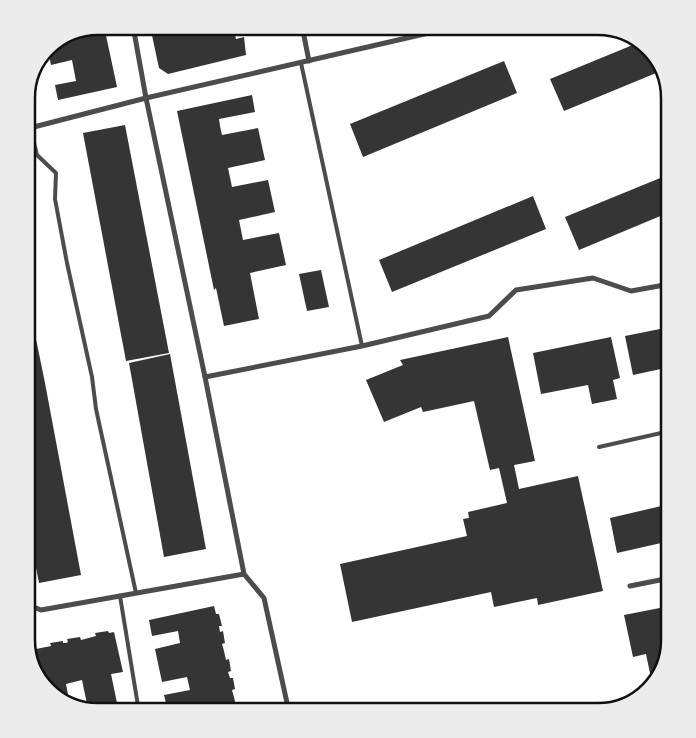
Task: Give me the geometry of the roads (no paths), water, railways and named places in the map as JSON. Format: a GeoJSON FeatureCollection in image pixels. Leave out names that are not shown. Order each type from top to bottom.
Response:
{"type":"FeatureCollection","features":[{"type":"Feature","properties":{"kind":"street"},"geometry":{"type":"LineString","coordinates":[[135,35],[244,574],[264,598],[287,703]]}},
{"type":"Feature","properties":{"kind":"street"},"geometry":{"type":"LineString","coordinates":[[304,35],[309,61]]}},
{"type":"Feature","properties":{"kind":"street"},"geometry":{"type":"LineString","coordinates":[[35,127],[146,98],[421,35]]}},
{"type":"Feature","properties":{"kind":"street"},"geometry":{"type":"LineString","coordinates":[[205,377],[362,346],[489,316],[516,290],[593,278],[631,291],[661,286]]}},
{"type":"Feature","properties":{"kind":"street"},"geometry":{"type":"LineString","coordinates":[[35,608],[41,610],[244,574]]}},
{"type":"Feature","properties":{"kind":"street"},"geometry":{"type":"LineString","coordinates":[[630,586],[661,580]]}},
{"type":"Feature","properties":{"kind":"lane"},"geometry":{"type":"LineString","coordinates":[[301,63],[362,346]]}},
{"type":"Feature","properties":{"kind":"lane"},"geometry":{"type":"LineString","coordinates":[[35,149],[37,155],[56,173],[55,199],[92,377],[96,409],[136,593]]}},
{"type":"Feature","properties":{"kind":"lane"},"geometry":{"type":"LineString","coordinates":[[599,446],[661,433]]}},
{"type":"Feature","properties":{"kind":"lane"},"geometry":{"type":"LineString","coordinates":[[120,596],[138,703]]}}]}
